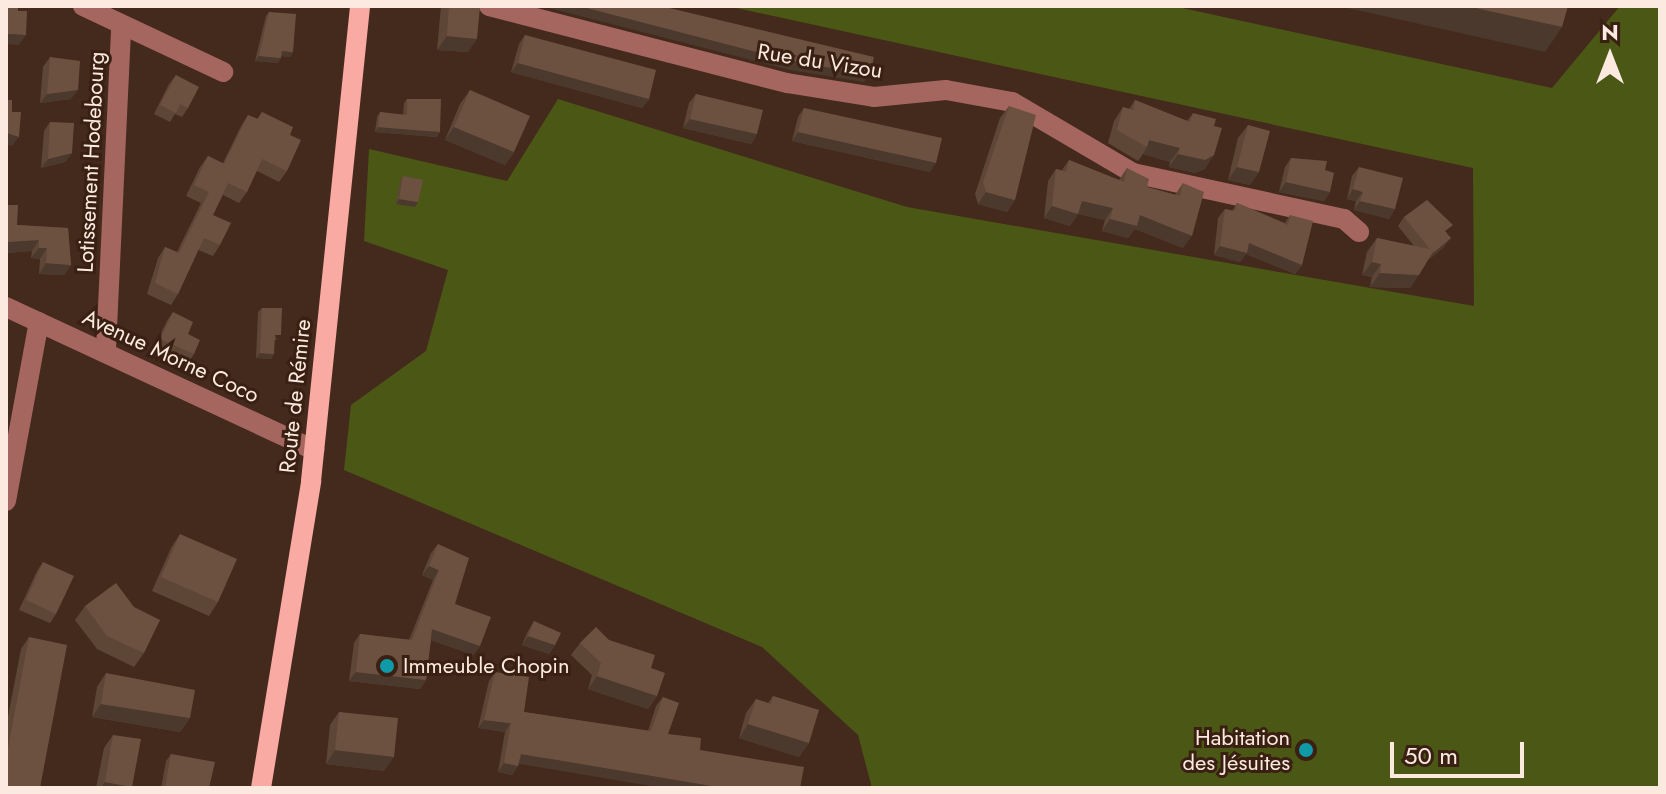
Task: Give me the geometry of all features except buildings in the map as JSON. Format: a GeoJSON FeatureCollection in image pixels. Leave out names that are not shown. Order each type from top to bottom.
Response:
{"type":"FeatureCollection","features":[{"type":"Feature","properties":{"kind":"main road","name":"Route de Rémire"},"geometry":{"type":"LineString","coordinates":[[261,788],[314,450],[360,6]]}},
{"type":"Feature","properties":{"kind":"street"},"geometry":{"type":"LineString","coordinates":[[83,6],[223,72]]}},
{"type":"Feature","properties":{"kind":"street","name":"Rue du Vizou"},"geometry":{"type":"LineString","coordinates":[[489,6],[681,60],[819,89],[874,97],[946,90],[1012,102],[1133,173],[1344,219],[1359,232]]}},
{"type":"Feature","properties":{"kind":"street","name":"Lotissement Hodebourg"},"geometry":{"type":"LineString","coordinates":[[106,349],[121,26]]}},
{"type":"Feature","properties":{"kind":"street","name":"Avenue Morne Coco"},"geometry":{"type":"LineString","coordinates":[[6,307],[106,349],[314,450]]}},
{"type":"Feature","properties":{"kind":"street"},"geometry":{"type":"LineString","coordinates":[[6,501],[39,322]]}},
{"type":"Feature","properties":{"kind":"green space"},"geometry":{"type":"Polygon","coordinates":[[[727,6],[1173,6],[1552,88],[1620,6],[1660,6],[1660,788],[872,788],[858,735],[762,647],[344,470],[351,405],[426,351],[448,270],[364,241],[369,149],[507,181],[558,99],[907,207],[1474,306],[1473,168],[727,6]]]}},
{"type":"Feature","properties":{"kind":"place","name":"Immeuble Chopin"},"geometry":{"type":"Point","coordinates":[387,666]}},
{"type":"Feature","properties":{"kind":"place","name":"Habitation des Jésuites"},"geometry":{"type":"Point","coordinates":[1306,750]}}]}
